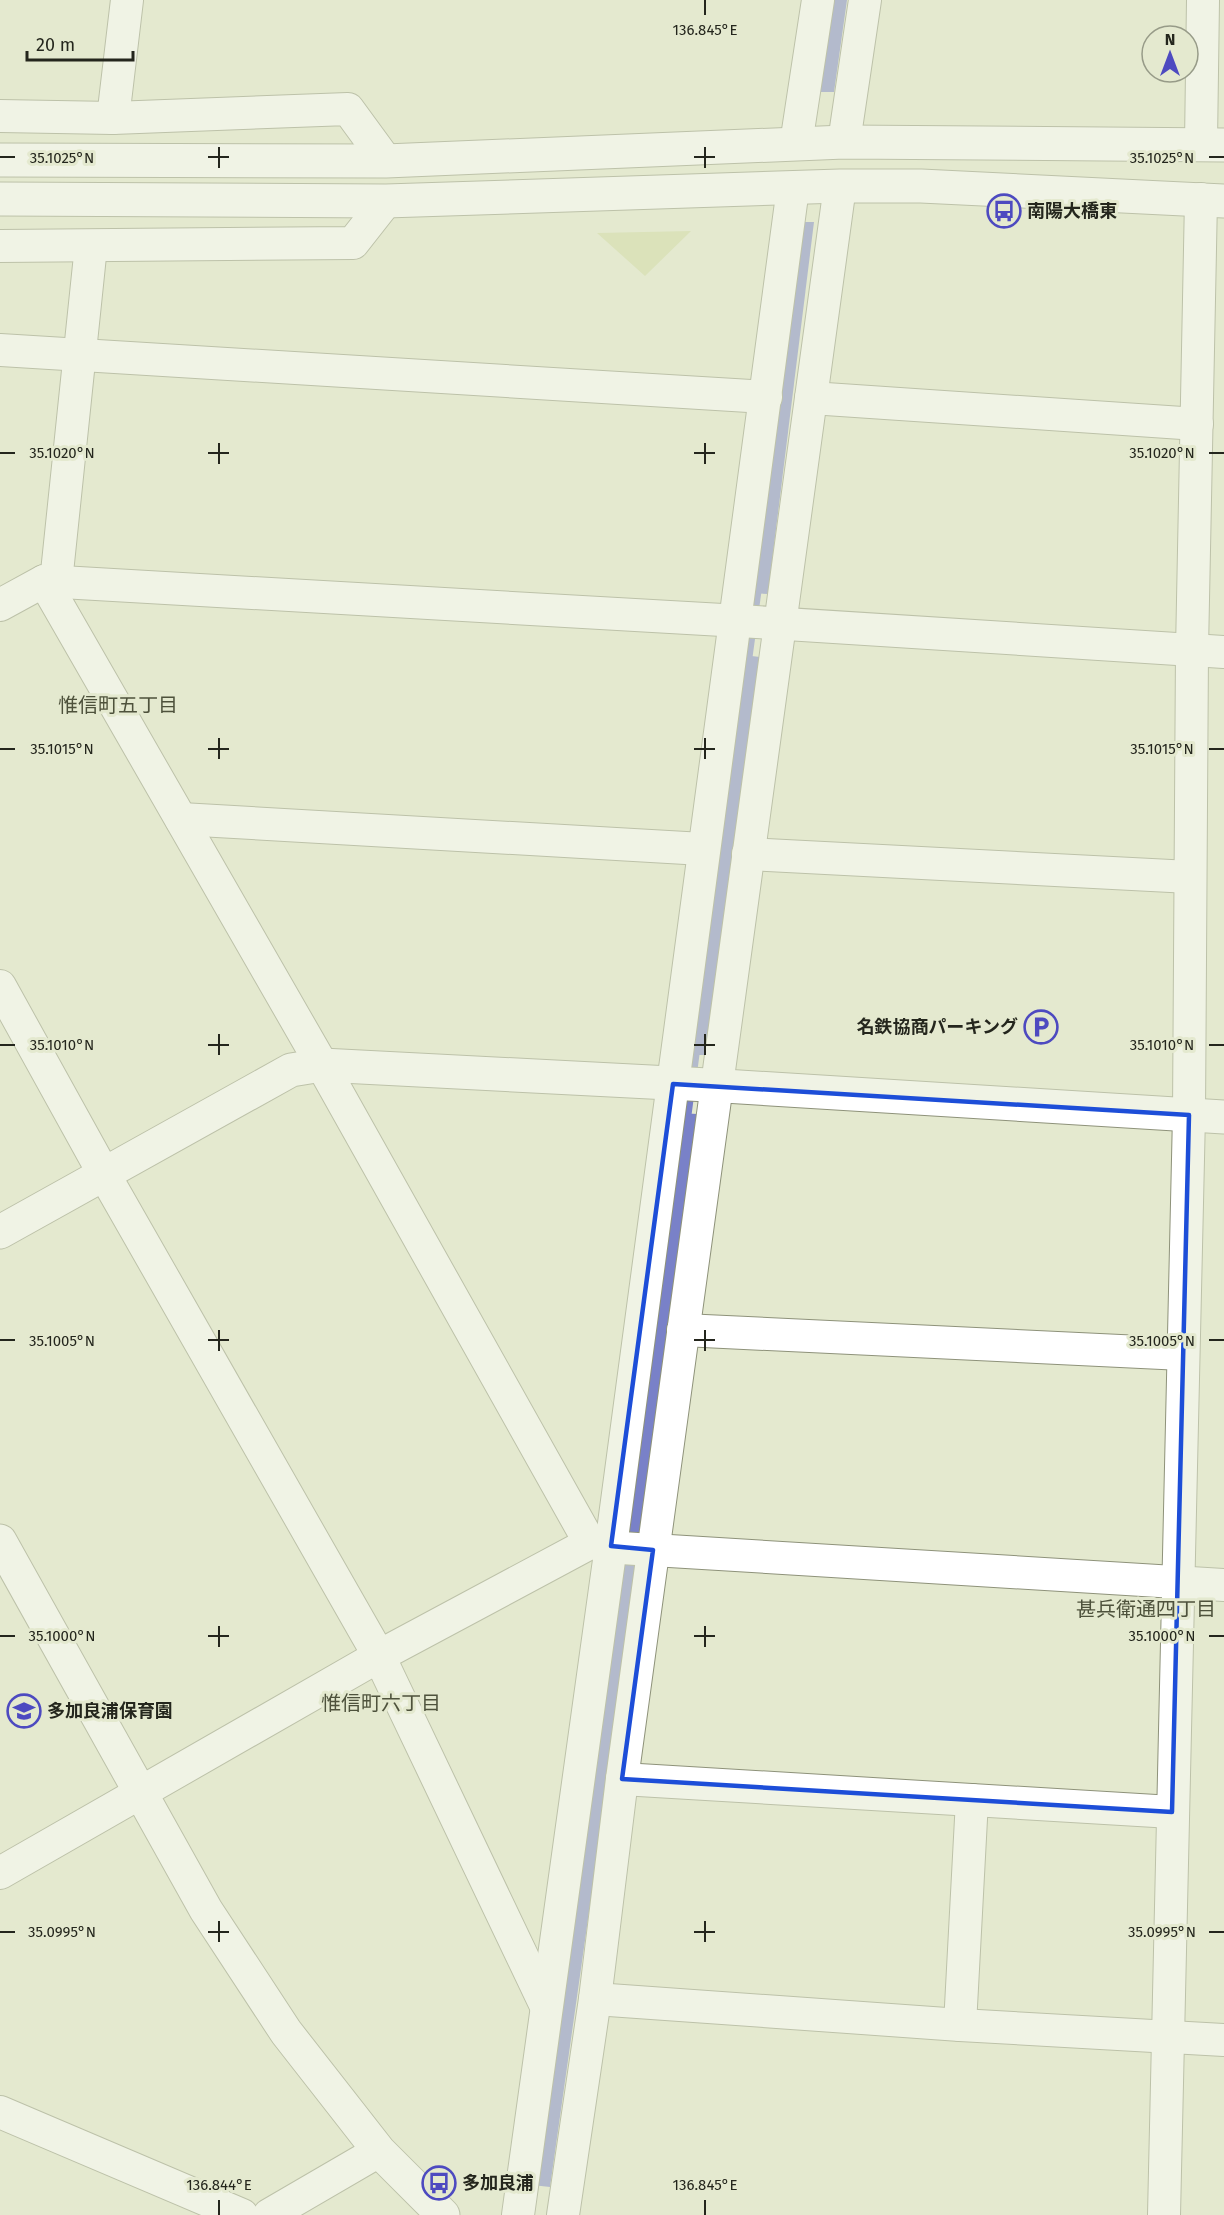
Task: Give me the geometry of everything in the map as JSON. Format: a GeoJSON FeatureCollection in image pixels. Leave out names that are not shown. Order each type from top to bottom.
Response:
{"type":"FeatureCollection","features":[{"type":"Feature","properties":{"kind":"street"},"geometry":{"type":"LineString","coordinates":[[113,118],[127,0]]}},
{"type":"Feature","properties":{"kind":"street"},"geometry":{"type":"LineString","coordinates":[[796,144],[818,0]]}},
{"type":"Feature","properties":{"kind":"street"},"geometry":{"type":"LineString","coordinates":[[844,142],[866,0]]}},
{"type":"Feature","properties":{"kind":"street"},"geometry":{"type":"LineString","coordinates":[[0,160],[386,161],[844,142],[1212,144],[1203,0]]}},
{"type":"Feature","properties":{"kind":"street"},"geometry":{"type":"LineString","coordinates":[[0,116],[113,118],[348,109],[386,161]]}},
{"type":"Feature","properties":{"kind":"street"},"geometry":{"type":"LineString","coordinates":[[518,2215],[546,2006],[624,1547],[694,1084],[748,854],[776,623],[811,398],[840,186]]}},
{"type":"Feature","properties":{"kind":"street"},"geometry":{"type":"LineString","coordinates":[[0,199],[386,201],[840,186],[921,186],[1213,200],[1197,424],[1192,650],[1189,1115],[1164,2215]]}},
{"type":"Feature","properties":{"kind":"street"},"geometry":{"type":"LineString","coordinates":[[563,2215],[595,1999],[622,1779],[624,1547],[683,1330],[703,849],[738,621],[793,188]]}},
{"type":"Feature","properties":{"kind":"street"},"geometry":{"type":"LineString","coordinates":[[0,246],[353,243],[386,201]]}},
{"type":"Feature","properties":{"kind":"street"},"geometry":{"type":"LineString","coordinates":[[91,246],[81,356],[50,582],[181,819],[322,1065],[624,1547]]}},
{"type":"Feature","properties":{"kind":"street"},"geometry":{"type":"LineString","coordinates":[[0,350],[766,397]]}},
{"type":"Feature","properties":{"kind":"street"},"geometry":{"type":"LineString","coordinates":[[811,398],[1197,424]]}},
{"type":"Feature","properties":{"kind":"street"},"geometry":{"type":"LineString","coordinates":[[0,605],[50,582],[776,623],[1224,652]]}},
{"type":"Feature","properties":{"kind":"street"},"geometry":{"type":"LineString","coordinates":[[181,819],[703,849]]}},
{"type":"Feature","properties":{"kind":"street"},"geometry":{"type":"LineString","coordinates":[[748,854],[1190,877]]}},
{"type":"Feature","properties":{"kind":"street"},"geometry":{"type":"LineString","coordinates":[[0,986],[104,1174],[379,1656],[546,2006]]}},
{"type":"Feature","properties":{"kind":"street"},"geometry":{"type":"LineString","coordinates":[[0,1232],[291,1070],[322,1065],[694,1084],[1224,1117]]}},
{"type":"Feature","properties":{"kind":"street"},"geometry":{"type":"LineString","coordinates":[[683,1330],[1183,1354]]}},
{"type":"Feature","properties":{"kind":"street"},"geometry":{"type":"LineString","coordinates":[[0,1541],[206,1910],[286,2032],[379,2151],[443,2215]]}},
{"type":"Feature","properties":{"kind":"street"},"geometry":{"type":"LineString","coordinates":[[0,1873],[379,1656],[624,1547],[1224,1585]]}},
{"type":"Feature","properties":{"kind":"street"},"geometry":{"type":"LineString","coordinates":[[622,1779],[1172,1812]]}},
{"type":"Feature","properties":{"kind":"street"},"geometry":{"type":"LineString","coordinates":[[960,2025],[972,1800]]}},
{"type":"Feature","properties":{"kind":"street"},"geometry":{"type":"LineString","coordinates":[[595,1999],[960,2025],[1224,2040]]}},
{"type":"Feature","properties":{"kind":"street"},"geometry":{"type":"LineString","coordinates":[[0,2112],[242,2215]]}},
{"type":"Feature","properties":{"kind":"street"},"geometry":{"type":"LineString","coordinates":[[269,2215],[379,2151]]}},
{"type":"Feature","properties":{"kind":"highlighted area"},"geometry":{"type":"Polygon","coordinates":[[[673,1084],[1189,1115],[1172,1812],[622,1779],[653,1550],[611,1546],[673,1084]]]}},
{"type":"Feature","properties":{"kind":"green space"},"geometry":{"type":"Polygon","coordinates":[[[691,231],[645,276],[597,233],[691,231]]]}},
{"type":"Feature","properties":{"kind":"water"},"geometry":{"type":"Polygon","coordinates":[[[828,0],[847,0],[834,92],[815,92],[828,0]]]}},
{"type":"Feature","properties":{"kind":"water"},"geometry":{"type":"Polygon","coordinates":[[[798,222],[814,222],[768,594],[751,593],[798,222]]]}},
{"type":"Feature","properties":{"kind":"water"},"geometry":{"type":"Polygon","coordinates":[[[743,655],[760,657],[705,1055],[688,1055],[743,655]]]}},
{"type":"Feature","properties":{"kind":"water"},"geometry":{"type":"Polygon","coordinates":[[[680,1113],[697,1114],[645,1528],[628,1527],[680,1113]]]}},
{"type":"Feature","properties":{"kind":"water"},"geometry":{"type":"Polygon","coordinates":[[[620,1567],[638,1567],[550,2187],[532,2185],[620,1567]]]}},
{"type":"Feature","properties":{"kind":"waterway"},"geometry":{"type":"LineString","coordinates":[[746,668],[758,580]]}},
{"type":"Feature","properties":{"kind":"waterway"},"geometry":{"type":"LineString","coordinates":[[685,1126],[696,1043]]}},
{"type":"Feature","properties":{"kind":"waterway"},"geometry":{"type":"LineString","coordinates":[[627,1581],[637,1514]]}},
{"type":"Feature","properties":{"kind":"place","name":"南陽大橋東"},"geometry":{"type":"Point","coordinates":[1004,211]}},
{"type":"Feature","properties":{"kind":"place","name":"名鉄協商パーキング"},"geometry":{"type":"Point","coordinates":[1041,1027]}},
{"type":"Feature","properties":{"kind":"place","name":"多加良浦保育園"},"geometry":{"type":"Point","coordinates":[24,1711]}},
{"type":"Feature","properties":{"kind":"place","name":"多加良浦"},"geometry":{"type":"Point","coordinates":[439,2183]}},
{"type":"Feature","properties":{"kind":"district","name":"惟信町五丁目"},"geometry":{"type":"Point","coordinates":[118,705]}},
{"type":"Feature","properties":{"kind":"district","name":"甚兵衛通四丁目"},"geometry":{"type":"Point","coordinates":[1146,1609]}},
{"type":"Feature","properties":{"kind":"district","name":"惟信町六丁目"},"geometry":{"type":"Point","coordinates":[381,1703]}}]}
